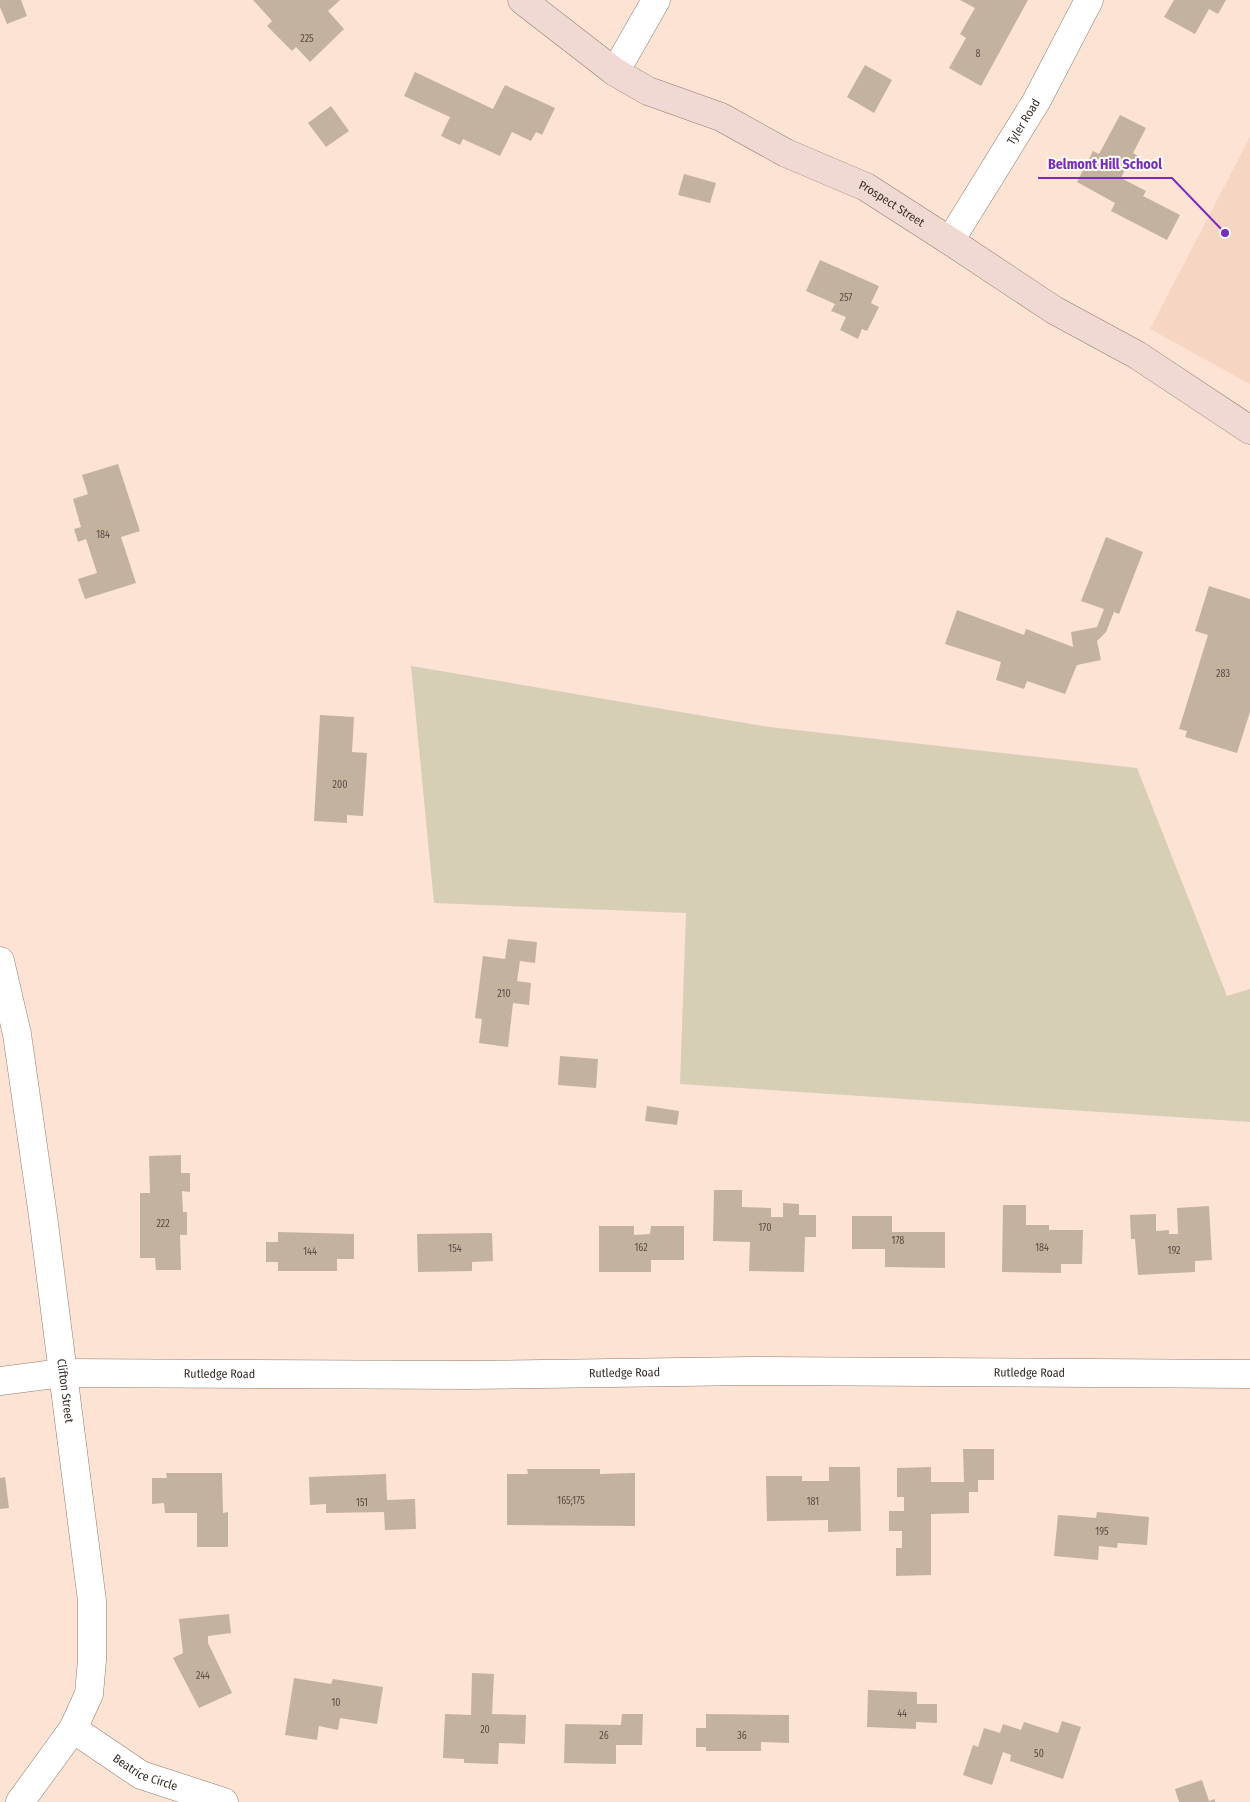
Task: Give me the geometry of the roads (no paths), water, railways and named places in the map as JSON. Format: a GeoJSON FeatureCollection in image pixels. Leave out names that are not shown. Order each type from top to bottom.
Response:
{"type":"FeatureCollection","features":[{"type":"Feature","properties":{"kind":"main road","name":"Prospect Street"},"geometry":{"type":"LineString","coordinates":[[522,0],[615,72],[648,91],[721,118],[786,153],[866,187],[950,240],[1054,310],[1137,355],[1250,430]]}},
{"type":"Feature","properties":{"kind":"street"},"geometry":{"type":"LineString","coordinates":[[615,72],[656,0]]}},
{"type":"Feature","properties":{"kind":"street","name":"Tyler Road"},"geometry":{"type":"LineString","coordinates":[[950,240],[1037,100],[1089,0]]}},
{"type":"Feature","properties":{"kind":"street","name":"Clifton Street"},"geometry":{"type":"LineString","coordinates":[[0,962],[17,1034],[43,1216],[92,1600],[92,1660],[89,1694],[73,1729],[20,1802]]}},
{"type":"Feature","properties":{"kind":"street","name":"Rutledge Road"},"geometry":{"type":"LineString","coordinates":[[0,1381],[62,1373],[468,1375],[750,1371],[967,1374],[1250,1374]]}},
{"type":"Feature","properties":{"kind":"street","name":"Beatrice Circle"},"geometry":{"type":"LineString","coordinates":[[73,1729],[142,1775],[224,1802]]}},
{"type":"Feature","properties":{"kind":"place","name":"Belmont Hill School"},"geometry":{"type":"Point","coordinates":[1225,233]}}]}
